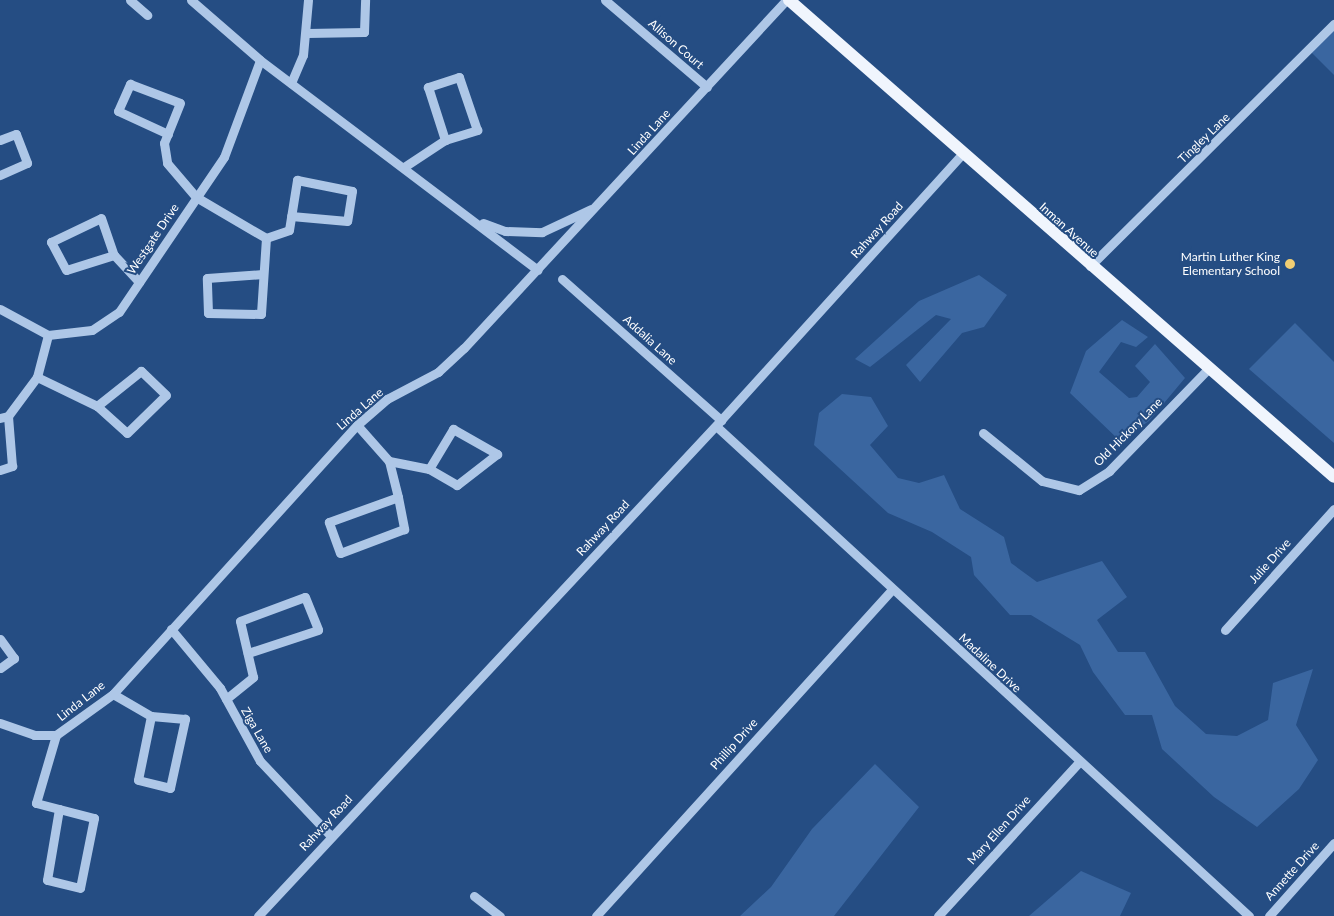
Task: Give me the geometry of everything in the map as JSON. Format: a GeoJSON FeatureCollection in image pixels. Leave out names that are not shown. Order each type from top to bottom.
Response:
{"type":"FeatureCollection","features":[{"type":"Feature","properties":{"kind":"main road","name":"Inman Avenue"},"geometry":{"type":"LineString","coordinates":[[788,0],[1090,266],[1334,477]]}},
{"type":"Feature","properties":{"kind":"street"},"geometry":{"type":"LineString","coordinates":[[130,0],[147,15]]}},
{"type":"Feature","properties":{"kind":"street"},"geometry":{"type":"LineString","coordinates":[[191,0],[260,60],[452,203],[538,270]]}},
{"type":"Feature","properties":{"kind":"street"},"geometry":{"type":"LineString","coordinates":[[291,82],[307,33],[308,0]]}},
{"type":"Feature","properties":{"kind":"street"},"geometry":{"type":"LineString","coordinates":[[307,33],[364,32],[365,0]]}},
{"type":"Feature","properties":{"kind":"street","name":"Allison Court"},"geometry":{"type":"LineString","coordinates":[[605,0],[707,87]]}},
{"type":"Feature","properties":{"kind":"street","name":"Linda Lane"},"geometry":{"type":"LineString","coordinates":[[0,723],[34,735],[56,736],[113,694],[357,425],[387,399],[438,372],[538,270],[788,0]]}},
{"type":"Feature","properties":{"kind":"street","name":"Tingley Lane"},"geometry":{"type":"LineString","coordinates":[[1090,266],[1334,24]]}},
{"type":"Feature","properties":{"kind":"street","name":"Westgate Drive"},"geometry":{"type":"LineString","coordinates":[[48,335],[80,333],[102,325],[119,312],[196,197],[236,133],[260,60]]}},
{"type":"Feature","properties":{"kind":"street"},"geometry":{"type":"LineString","coordinates":[[404,167],[445,140],[477,130],[459,77],[428,87],[445,140]]}},
{"type":"Feature","properties":{"kind":"street"},"geometry":{"type":"LineString","coordinates":[[168,134],[118,111],[130,84],[180,104],[168,134],[167,163],[196,197],[266,238],[289,230],[291,216],[297,180],[352,191],[347,221],[291,216]]}},
{"type":"Feature","properties":{"kind":"street"},"geometry":{"type":"LineString","coordinates":[[0,140],[16,134],[27,163],[0,174]]}},
{"type":"Feature","properties":{"kind":"street","name":"Rahway Road"},"geometry":{"type":"LineString","coordinates":[[258,916],[718,423],[963,154]]}},
{"type":"Feature","properties":{"kind":"street"},"geometry":{"type":"LineString","coordinates":[[452,203],[490,227],[522,233],[560,226],[598,206]]}},
{"type":"Feature","properties":{"kind":"street"},"geometry":{"type":"LineString","coordinates":[[114,254],[66,270],[51,242],[101,218],[114,254],[139,282]]}},
{"type":"Feature","properties":{"kind":"street"},"geometry":{"type":"LineString","coordinates":[[263,274],[207,278],[208,314],[261,314],[266,238]]}},
{"type":"Feature","properties":{"kind":"street","name":"Addalia Lane"},"geometry":{"type":"LineString","coordinates":[[562,279],[718,423]]}},
{"type":"Feature","properties":{"kind":"street"},"geometry":{"type":"LineString","coordinates":[[0,310],[48,335],[37,377],[4,417],[12,466],[0,470]]}},
{"type":"Feature","properties":{"kind":"street","name":"Old Hickory Lane"},"geometry":{"type":"LineString","coordinates":[[983,432],[1042,482],[1079,490],[1109,471],[1208,368]]}},
{"type":"Feature","properties":{"kind":"street"},"geometry":{"type":"LineString","coordinates":[[37,377],[97,406],[127,433],[166,395],[141,371],[97,406]]}},
{"type":"Feature","properties":{"kind":"street","name":"Madaline Drive"},"geometry":{"type":"LineString","coordinates":[[718,423],[892,590],[1249,916]]}},
{"type":"Feature","properties":{"kind":"street"},"geometry":{"type":"LineString","coordinates":[[357,425],[389,461],[398,497],[404,530],[340,553],[329,522],[398,497]]}},
{"type":"Feature","properties":{"kind":"street"},"geometry":{"type":"LineString","coordinates":[[389,461],[429,469],[457,485],[497,454],[453,429],[429,469]]}},
{"type":"Feature","properties":{"kind":"street","name":"Julie Drive"},"geometry":{"type":"LineString","coordinates":[[1225,630],[1334,509]]}},
{"type":"Feature","properties":{"kind":"street","name":"Phillip Drive"},"geometry":{"type":"LineString","coordinates":[[596,916],[892,590]]}},
{"type":"Feature","properties":{"kind":"street"},"geometry":{"type":"LineString","coordinates":[[226,699],[253,677],[240,621],[305,598],[318,630],[248,653]]}},
{"type":"Feature","properties":{"kind":"street","name":"Ziga Lane"},"geometry":{"type":"LineString","coordinates":[[171,629],[226,699],[260,761],[331,836]]}},
{"type":"Feature","properties":{"kind":"street"},"geometry":{"type":"LineString","coordinates":[[0,640],[14,658],[0,668]]}},
{"type":"Feature","properties":{"kind":"street"},"geometry":{"type":"LineString","coordinates":[[113,694],[151,716],[185,719],[170,788],[138,780],[151,716]]}},
{"type":"Feature","properties":{"kind":"street"},"geometry":{"type":"LineString","coordinates":[[56,736],[36,803],[60,809],[94,818],[80,888],[47,880],[60,809]]}},
{"type":"Feature","properties":{"kind":"street","name":"Mary Ellen Drive"},"geometry":{"type":"LineString","coordinates":[[938,916],[1079,762]]}},
{"type":"Feature","properties":{"kind":"street","name":"Annette Drive"},"geometry":{"type":"LineString","coordinates":[[1268,916],[1334,843]]}},
{"type":"Feature","properties":{"kind":"street"},"geometry":{"type":"LineString","coordinates":[[474,896],[500,916]]}},
{"type":"Feature","properties":{"kind":"shaded area"},"geometry":{"type":"Polygon","coordinates":[[[1334,28],[1334,75],[1309,50],[1334,28]]]}},
{"type":"Feature","properties":{"kind":"shaded area"},"geometry":{"type":"Polygon","coordinates":[[[979,275],[1007,295],[984,327],[962,333],[920,382],[906,365],[951,319],[936,315],[870,367],[855,359],[919,301],[979,275]]]}},
{"type":"Feature","properties":{"kind":"shaded area"},"geometry":{"type":"Polygon","coordinates":[[[1122,320],[1148,337],[1136,347],[1121,342],[1099,372],[1129,398],[1137,397],[1150,382],[1135,366],[1155,344],[1185,378],[1149,421],[1120,441],[1070,393],[1086,351],[1122,320]]]}},
{"type":"Feature","properties":{"kind":"shaded area"},"geometry":{"type":"Polygon","coordinates":[[[1295,323],[1334,362],[1334,443],[1249,369],[1295,323]]]}},
{"type":"Feature","properties":{"kind":"shaded area"},"geometry":{"type":"Polygon","coordinates":[[[842,394],[871,397],[888,426],[870,445],[898,478],[919,483],[944,475],[960,509],[1004,537],[1011,563],[1037,582],[1102,561],[1127,597],[1097,620],[1118,652],[1145,652],[1175,706],[1206,734],[1237,736],[1268,720],[1273,683],[1313,669],[1296,725],[1318,760],[1299,789],[1257,827],[1214,797],[1162,749],[1152,715],[1125,715],[1093,672],[1080,645],[1031,615],[1010,615],[974,575],[971,557],[932,532],[888,513],[814,445],[819,413],[842,394]]]}},
{"type":"Feature","properties":{"kind":"shaded area"},"geometry":{"type":"Polygon","coordinates":[[[875,764],[919,807],[834,916],[740,916],[771,887],[812,829],[875,764]]]}},
{"type":"Feature","properties":{"kind":"shaded area"},"geometry":{"type":"Polygon","coordinates":[[[1081,871],[1131,893],[1120,916],[1029,916],[1081,871]]]}},
{"type":"Feature","properties":{"kind":"place","name":"Martin Luther King Elementary School"},"geometry":{"type":"Point","coordinates":[1290,264]}}]}
